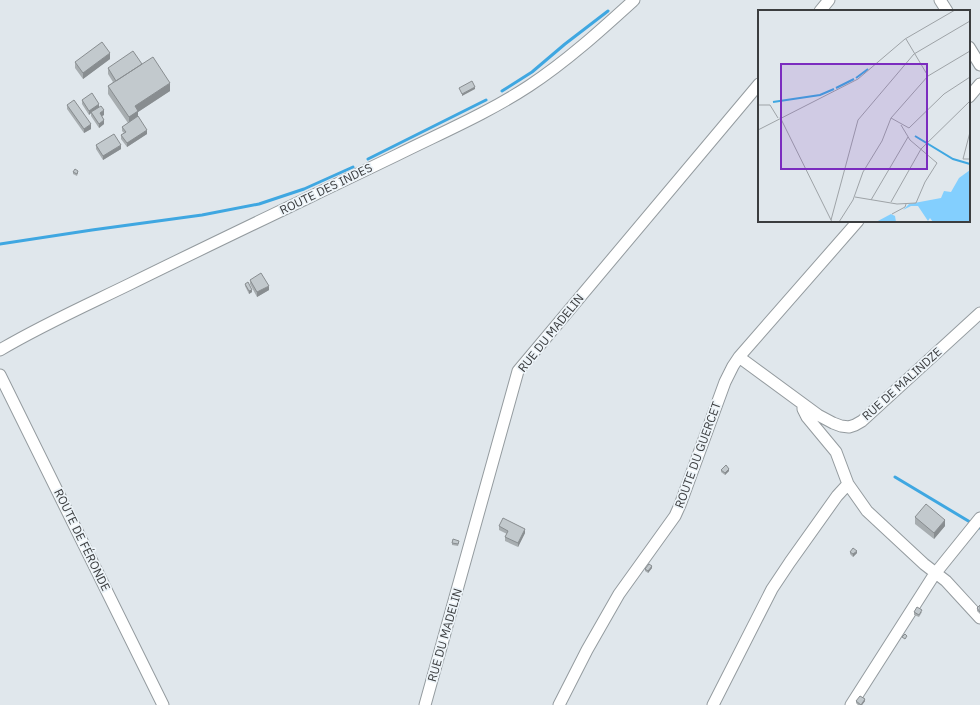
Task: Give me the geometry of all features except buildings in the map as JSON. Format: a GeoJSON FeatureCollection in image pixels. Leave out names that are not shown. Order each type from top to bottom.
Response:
{"type":"FeatureCollection","features":[{"type":"Feature","properties":{"kind":"street","name":"ROUTE DES INDES"},"geometry":{"type":"LineString","coordinates":[[0,350],[77,310],[322,192],[500,103],[535,82],[558,65],[634,0]]}},
{"type":"Feature","properties":{"kind":"street"},"geometry":{"type":"LineString","coordinates":[[821,10],[829,0]]}},
{"type":"Feature","properties":{"kind":"street"},"geometry":{"type":"LineString","coordinates":[[940,0],[946,10]]}},
{"type":"Feature","properties":{"kind":"street"},"geometry":{"type":"LineString","coordinates":[[970,49],[980,65]]}},
{"type":"Feature","properties":{"kind":"street"},"geometry":{"type":"LineString","coordinates":[[970,96],[980,84]]}},
{"type":"Feature","properties":{"kind":"street","name":"RUE DU MADELIN"},"geometry":{"type":"LineString","coordinates":[[425,705],[518,371],[758,85]]}},
{"type":"Feature","properties":{"kind":"street","name":"ROUTE DU GUERCET"},"geometry":{"type":"LineString","coordinates":[[559,705],[587,650],[619,594],[675,516],[725,382],[733,366],[739,357],[857,222]]}},
{"type":"Feature","properties":{"kind":"street","name":"RUE DE MALINDZE"},"geometry":{"type":"LineString","coordinates":[[739,357],[818,415],[838,426],[855,426],[866,418],[980,313]]}},
{"type":"Feature","properties":{"kind":"street","name":"ROUTE DE FÉRONDE"},"geometry":{"type":"LineString","coordinates":[[0,375],[163,705]]}},
{"type":"Feature","properties":{"kind":"street"},"geometry":{"type":"LineString","coordinates":[[803,404],[803,411],[809,421],[836,452],[848,484],[867,511],[924,564],[951,585],[980,618]]}},
{"type":"Feature","properties":{"kind":"street"},"geometry":{"type":"LineString","coordinates":[[713,705],[772,589],[837,496],[848,484]]}},
{"type":"Feature","properties":{"kind":"street"},"geometry":{"type":"LineString","coordinates":[[851,705],[935,573],[976,522]]}},
{"type":"Feature","properties":{"kind":"waterway"},"geometry":{"type":"LineString","coordinates":[[502,91],[532,72],[608,11]]}},
{"type":"Feature","properties":{"kind":"waterway"},"geometry":{"type":"LineString","coordinates":[[368,159],[486,100]]}},
{"type":"Feature","properties":{"kind":"waterway"},"geometry":{"type":"LineString","coordinates":[[0,244],[202,215],[259,204],[304,189],[353,167]]}},
{"type":"Feature","properties":{"kind":"waterway"},"geometry":{"type":"LineString","coordinates":[[895,477],[980,528]]}}]}
